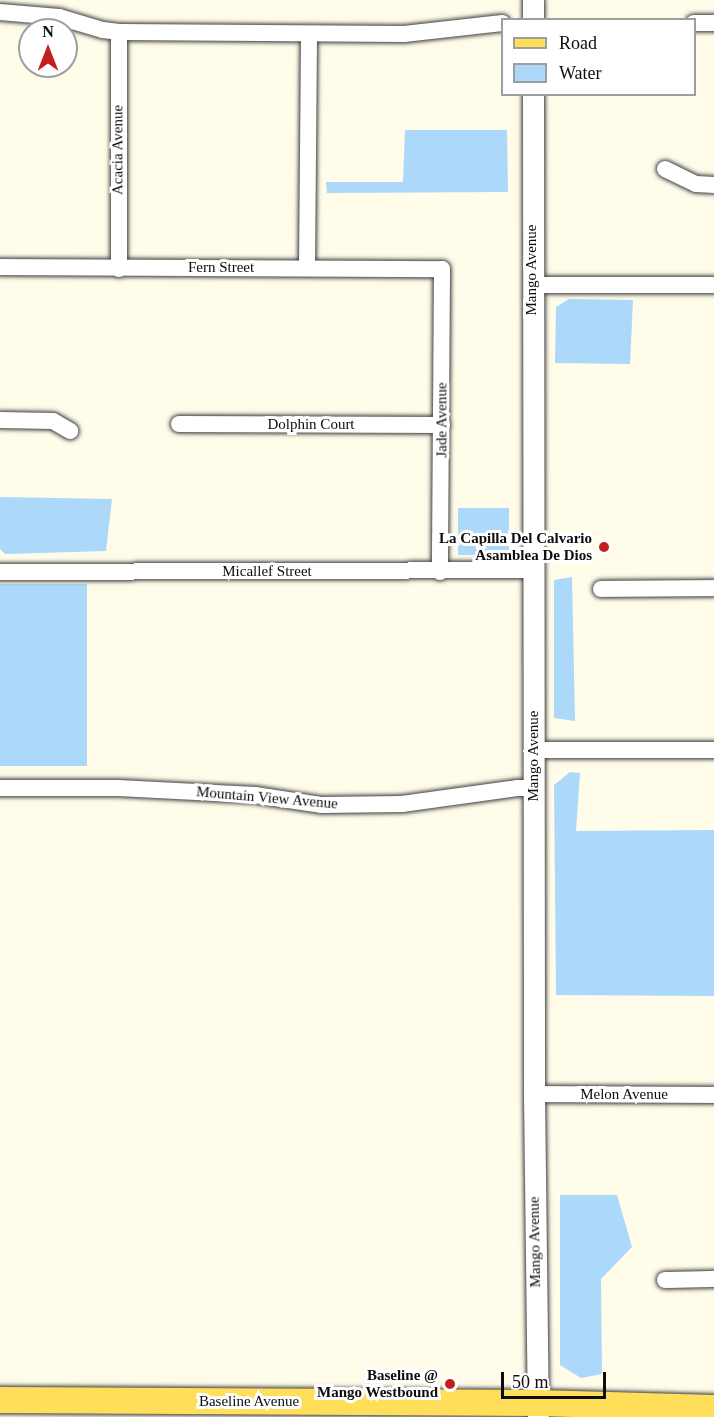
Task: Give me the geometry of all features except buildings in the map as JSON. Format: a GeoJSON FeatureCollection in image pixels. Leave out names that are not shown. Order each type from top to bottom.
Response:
{"type":"FeatureCollection","features":[{"type":"Feature","properties":{"kind":"main road","name":"Baseline Avenue"},"geometry":{"type":"LineString","coordinates":[[0,1400],[538,1410],[714,1408]]}},
{"type":"Feature","properties":{"kind":"street"},"geometry":{"type":"LineString","coordinates":[[533,0],[533,18]]}},
{"type":"Feature","properties":{"kind":"street"},"geometry":{"type":"LineString","coordinates":[[0,12],[59,18],[119,32],[404,34],[501,23]]}},
{"type":"Feature","properties":{"kind":"street"},"geometry":{"type":"LineString","coordinates":[[696,23],[714,23]]}},
{"type":"Feature","properties":{"kind":"street","name":"Acacia Avenue"},"geometry":{"type":"LineString","coordinates":[[119,32],[119,269]]}},
{"type":"Feature","properties":{"kind":"street"},"geometry":{"type":"LineString","coordinates":[[307,268],[309,34]]}},
{"type":"Feature","properties":{"kind":"street","name":"Mango Avenue"},"geometry":{"type":"LineString","coordinates":[[533,96],[534,1094],[538,1410]]}},
{"type":"Feature","properties":{"kind":"street"},"geometry":{"type":"LineString","coordinates":[[665,169],[696,184],[714,185]]}},
{"type":"Feature","properties":{"kind":"street","name":"Fern Street"},"geometry":{"type":"LineString","coordinates":[[0,267],[442,269]]}},
{"type":"Feature","properties":{"kind":"street","name":"Jade Avenue"},"geometry":{"type":"LineString","coordinates":[[440,572],[442,269]]}},
{"type":"Feature","properties":{"kind":"street"},"geometry":{"type":"LineString","coordinates":[[532,285],[714,285]]}},
{"type":"Feature","properties":{"kind":"street"},"geometry":{"type":"LineString","coordinates":[[0,420],[53,421],[70,431]]}},
{"type":"Feature","properties":{"kind":"street","name":"Dolphin Court"},"geometry":{"type":"LineString","coordinates":[[179,424],[442,425]]}},
{"type":"Feature","properties":{"kind":"street","name":"Micallef Street"},"geometry":{"type":"LineString","coordinates":[[0,572],[533,570]]}},
{"type":"Feature","properties":{"kind":"street"},"geometry":{"type":"LineString","coordinates":[[601,589],[714,588]]}},
{"type":"Feature","properties":{"kind":"street"},"geometry":{"type":"LineString","coordinates":[[534,750],[714,750]]}},
{"type":"Feature","properties":{"kind":"street","name":"Mountain View Avenue"},"geometry":{"type":"LineString","coordinates":[[0,788],[118,788],[255,795],[322,805],[402,804],[517,788],[533,788]]}},
{"type":"Feature","properties":{"kind":"street","name":"Melon Avenue"},"geometry":{"type":"LineString","coordinates":[[534,1094],[714,1095]]}},
{"type":"Feature","properties":{"kind":"street"},"geometry":{"type":"LineString","coordinates":[[665,1280],[714,1279]]}},
{"type":"Feature","properties":{"kind":"water"},"geometry":{"type":"Polygon","coordinates":[[[405,130],[507,130],[508,192],[327,193],[326,182],[403,182],[405,130]]]}},
{"type":"Feature","properties":{"kind":"water"},"geometry":{"type":"Polygon","coordinates":[[[569,299],[633,300],[630,364],[555,363],[556,307],[569,299]]]}},
{"type":"Feature","properties":{"kind":"water"},"geometry":{"type":"Polygon","coordinates":[[[0,497],[112,499],[106,551],[5,554],[0,549],[0,497]]]}},
{"type":"Feature","properties":{"kind":"water"},"geometry":{"type":"Polygon","coordinates":[[[458,508],[509,508],[509,555],[458,555],[458,508]]]}},
{"type":"Feature","properties":{"kind":"water"},"geometry":{"type":"Polygon","coordinates":[[[572,577],[575,721],[554,718],[554,580],[572,577]]]}},
{"type":"Feature","properties":{"kind":"water"},"geometry":{"type":"Polygon","coordinates":[[[0,584],[87,584],[87,766],[0,766],[0,584]]]}},
{"type":"Feature","properties":{"kind":"water"},"geometry":{"type":"Polygon","coordinates":[[[570,772],[580,773],[576,831],[714,830],[714,996],[556,995],[554,785],[570,772]]]}},
{"type":"Feature","properties":{"kind":"water"},"geometry":{"type":"Polygon","coordinates":[[[560,1195],[617,1195],[632,1247],[601,1279],[602,1374],[581,1378],[560,1365],[560,1195]]]}},
{"type":"Feature","properties":{"kind":"place","name":"La Capilla Del Calvario Asamblea De Dios"},"geometry":{"type":"Point","coordinates":[604,547]}},
{"type":"Feature","properties":{"kind":"place","name":"Baseline @ Mango Westbound"},"geometry":{"type":"Point","coordinates":[450,1384]}}]}
